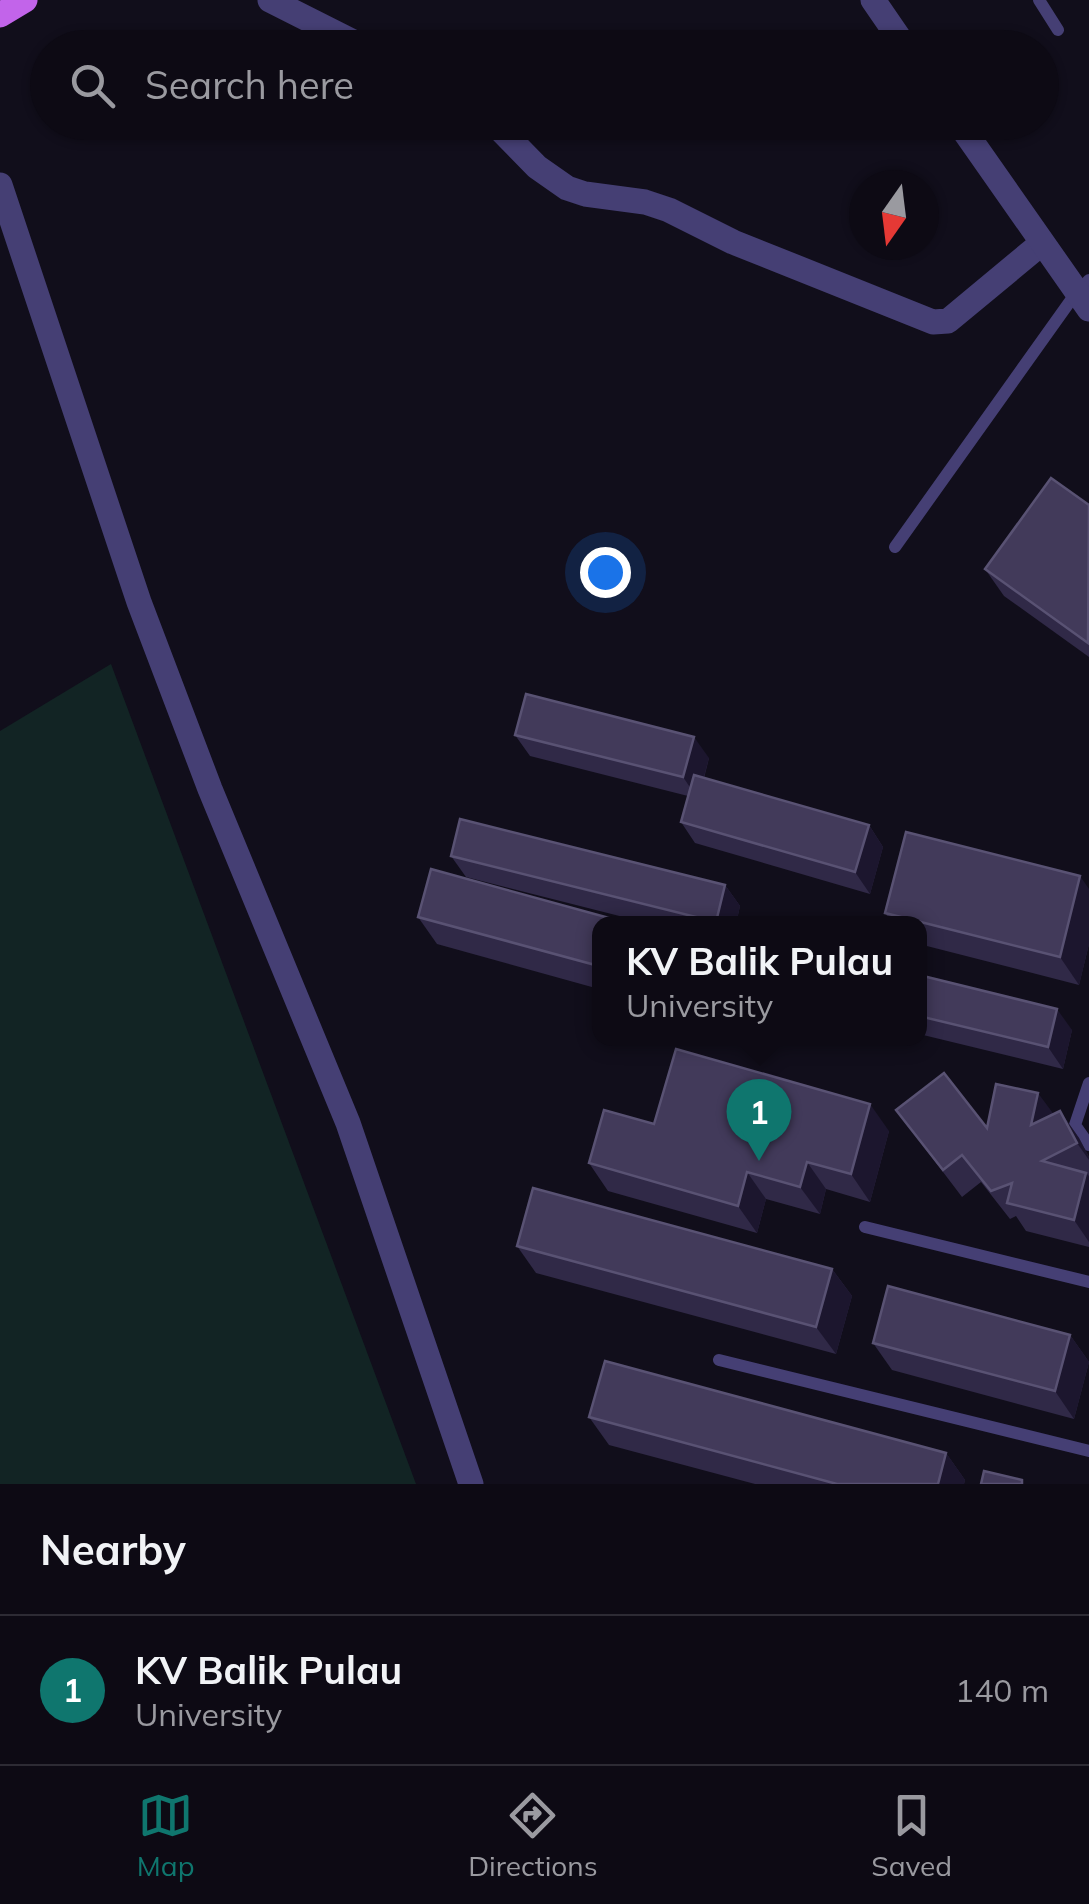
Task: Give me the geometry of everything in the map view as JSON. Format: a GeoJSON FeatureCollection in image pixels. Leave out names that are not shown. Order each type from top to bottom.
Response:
{"type":"FeatureCollection","features":[{"type":"Feature","properties":{"kind":"street"},"geometry":{"type":"LineString","coordinates":[[270,0],[329,30]]}},
{"type":"Feature","properties":{"kind":"street"},"geometry":{"type":"LineString","coordinates":[[873,0],[894,30]]}},
{"type":"Feature","properties":{"kind":"street"},"geometry":{"type":"LineString","coordinates":[[511,140],[537,167],[566,188],[669,210],[733,242],[933,322],[948,321],[1042,243]]}},
{"type":"Feature","properties":{"kind":"street"},"geometry":{"type":"LineString","coordinates":[[970,140],[1042,243],[1085,294]]}},
{"type":"Feature","properties":{"kind":"street"},"geometry":{"type":"LineString","coordinates":[[0,185],[139,602],[348,1123],[470,1484]]}},
{"type":"Feature","properties":{"kind":"lane"},"geometry":{"type":"LineString","coordinates":[[1039,0],[1058,30]]}},
{"type":"Feature","properties":{"kind":"lane"},"geometry":{"type":"LineString","coordinates":[[896,548],[1085,294]]}},
{"type":"Feature","properties":{"kind":"lane"},"geometry":{"type":"LineString","coordinates":[[1089,1083],[1076,1125],[1089,1145]]}},
{"type":"Feature","properties":{"kind":"lane"},"geometry":{"type":"LineString","coordinates":[[865,1227],[1089,1282]]}},
{"type":"Feature","properties":{"kind":"lane"},"geometry":{"type":"LineString","coordinates":[[720,1360],[1089,1451]]}},
{"type":"Feature","properties":{"kind":"shaded area"},"geometry":{"type":"Polygon","coordinates":[[[111,664],[416,1484],[0,1484],[0,731],[111,664]]]}},
{"type":"Feature","properties":{"kind":"building"},"geometry":{"type":"Polygon","coordinates":[[[1051,478],[1089,505],[1088,643],[985,569],[1051,478]]]}},
{"type":"Feature","properties":{"kind":"building"},"geometry":{"type":"Polygon","coordinates":[[[526,694],[694,737],[683,777],[515,735],[526,694]]]}},
{"type":"Feature","properties":{"kind":"building"},"geometry":{"type":"Polygon","coordinates":[[[694,775],[869,825],[855,872],[681,822],[694,775]]]}},
{"type":"Feature","properties":{"kind":"building"},"geometry":{"type":"Polygon","coordinates":[[[460,819],[725,885],[717,916],[692,916],[451,856],[460,819]]]}},
{"type":"Feature","properties":{"kind":"building"},"geometry":{"type":"Polygon","coordinates":[[[906,832],[1080,876],[1060,957],[927,924],[927,916],[885,913],[906,832]]]}},
{"type":"Feature","properties":{"kind":"building"},"geometry":{"type":"Polygon","coordinates":[[[431,869],[602,916],[592,916],[592,964],[418,917],[431,869]]]}},
{"type":"Feature","properties":{"kind":"building"},"geometry":{"type":"Polygon","coordinates":[[[927,977],[1057,1009],[1048,1047],[927,1018],[927,977]]]}},
{"type":"Feature","properties":{"kind":"building"},"geometry":{"type":"Polygon","coordinates":[[[676,1049],[870,1104],[851,1174],[807,1162],[800,1187],[747,1172],[738,1206],[589,1163],[604,1110],[654,1124],[676,1049]]]}},
{"type":"Feature","properties":{"kind":"building"},"geometry":{"type":"Polygon","coordinates":[[[944,1073],[987,1128],[996,1084],[1038,1093],[1031,1125],[1060,1111],[1077,1143],[1042,1161],[1086,1173],[1074,1220],[1007,1203],[1012,1183],[991,1191],[962,1155],[943,1170],[896,1110],[944,1073]]]}},
{"type":"Feature","properties":{"kind":"building"},"geometry":{"type":"Polygon","coordinates":[[[533,1188],[832,1269],[816,1327],[517,1246],[533,1188]]]}},
{"type":"Feature","properties":{"kind":"building"},"geometry":{"type":"Polygon","coordinates":[[[888,1286],[1070,1335],[1055,1391],[873,1343],[888,1286]]]}},
{"type":"Feature","properties":{"kind":"building"},"geometry":{"type":"Polygon","coordinates":[[[605,1361],[946,1453],[938,1484],[837,1484],[589,1417],[605,1361]]]}},
{"type":"Feature","properties":{"kind":"building"},"geometry":{"type":"Polygon","coordinates":[[[984,1471],[1022,1480],[1022,1484],[981,1484],[984,1471]]]}},
{"type":"Feature","properties":{"kind":"place","name":"KV Balik Pulau"},"geometry":{"type":"Point","coordinates":[759,1161]}}]}
